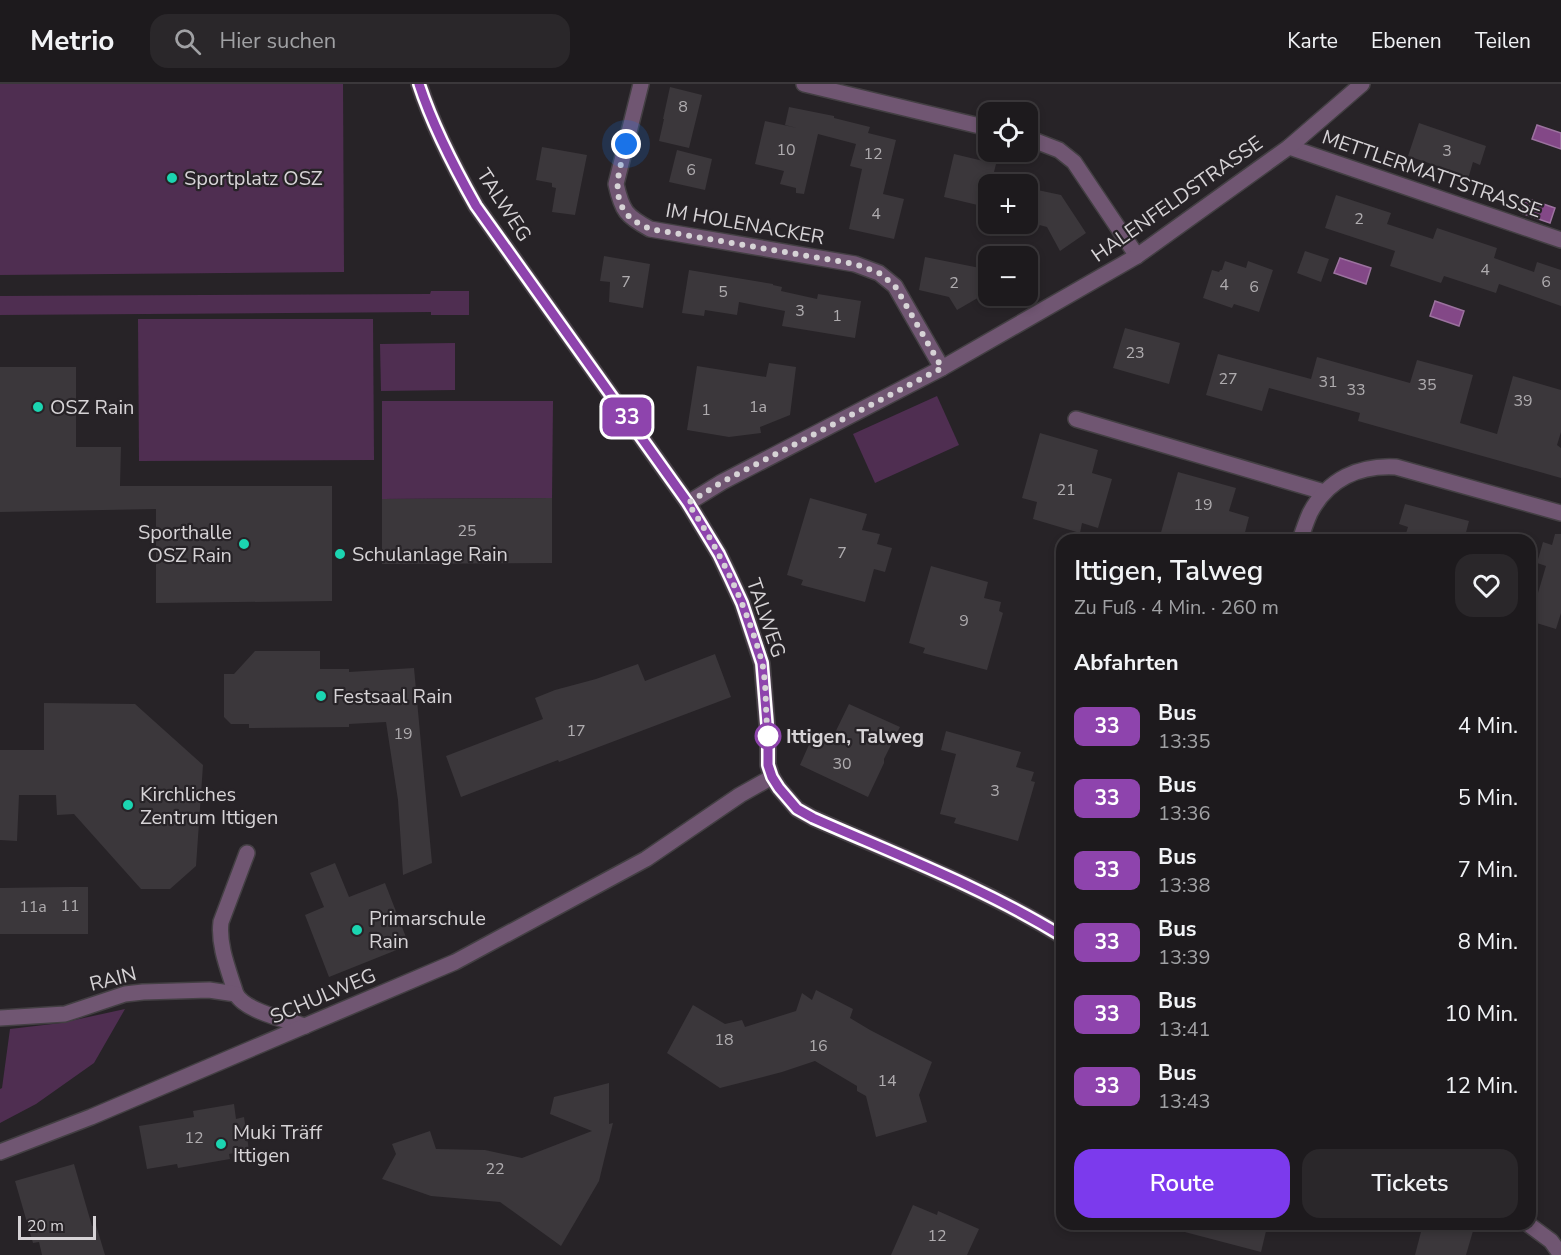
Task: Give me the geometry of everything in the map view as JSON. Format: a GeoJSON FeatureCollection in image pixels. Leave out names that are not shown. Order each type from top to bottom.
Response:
{"type":"FeatureCollection","features":[{"type":"Feature","properties":{"kind":"street","name":"TALWEG"},"geometry":{"type":"LineString","coordinates":[[419,84],[435,127],[476,206],[688,503],[719,554],[742,603],[758,652],[764,676],[768,765],[779,788],[797,809],[813,818],[983,892],[1056,932]]}},
{"type":"Feature","properties":{"kind":"street","name":"IM HOLENACKER"},"geometry":{"type":"LineString","coordinates":[[641,84],[616,184],[626,213],[636,222],[650,229],[855,264],[879,273],[895,286],[942,368]]}},
{"type":"Feature","properties":{"kind":"street"},"geometry":{"type":"LineString","coordinates":[[804,84],[978,126]]}},
{"type":"Feature","properties":{"kind":"street","name":"HALENFELDSTRASSE"},"geometry":{"type":"LineString","coordinates":[[688,503],[722,482],[942,368],[1137,256],[1289,147],[1362,84]]}},
{"type":"Feature","properties":{"kind":"street"},"geometry":{"type":"LineString","coordinates":[[1038,142],[1059,150],[1074,162],[1137,256]]}},
{"type":"Feature","properties":{"kind":"street","name":"METTLERMATTSTRASSE"},"geometry":{"type":"LineString","coordinates":[[1289,147],[1561,240]]}},
{"type":"Feature","properties":{"kind":"street"},"geometry":{"type":"LineString","coordinates":[[1076,419],[1324,492]]}},
{"type":"Feature","properties":{"kind":"street"},"geometry":{"type":"LineString","coordinates":[[1302,534],[1310,514],[1324,492],[1342,478],[1362,470],[1382,466],[1396,467],[1561,513]]}},
{"type":"Feature","properties":{"kind":"street","name":"SCHULWEG"},"geometry":{"type":"LineString","coordinates":[[0,1152],[91,1117],[441,968],[487,946],[646,859],[740,795],[772,777]]}},
{"type":"Feature","properties":{"kind":"street"},"geometry":{"type":"LineString","coordinates":[[236,994],[220,932],[221,922],[247,853]]}},
{"type":"Feature","properties":{"kind":"street","name":"RAIN"},"geometry":{"type":"LineString","coordinates":[[0,1018],[64,1014],[125,994],[209,990],[236,994],[239,1000],[251,1008],[305,1026]]}},
{"type":"Feature","properties":{"kind":"street"},"geometry":{"type":"LineString","coordinates":[[1536,1230],[1551,1241],[1561,1255]]}},
{"type":"Feature","properties":{"kind":"shaded area","name":"Sportplatz OSZ"},"geometry":{"type":"Polygon","coordinates":[[[0,84],[343,84],[344,272],[0,275],[0,84]]]}},
{"type":"Feature","properties":{"kind":"shaded area"},"geometry":{"type":"Polygon","coordinates":[[[1537,125],[1561,133],[1561,149],[1532,139],[1537,125]]]}},
{"type":"Feature","properties":{"kind":"shaded area"},"geometry":{"type":"Polygon","coordinates":[[[1526,198],[1555,208],[1550,223],[1521,213],[1526,198]]]}},
{"type":"Feature","properties":{"kind":"shaded area"},"geometry":{"type":"Polygon","coordinates":[[[1340,258],[1371,268],[1366,284],[1334,273],[1340,258]]]}},
{"type":"Feature","properties":{"kind":"shaded area"},"geometry":{"type":"Polygon","coordinates":[[[431,291],[469,291],[469,315],[431,315],[431,312],[0,315],[0,296],[430,294],[431,291]]]}},
{"type":"Feature","properties":{"kind":"shaded area"},"geometry":{"type":"Polygon","coordinates":[[[1435,301],[1464,311],[1459,326],[1430,316],[1435,301]]]}},
{"type":"Feature","properties":{"kind":"shaded area"},"geometry":{"type":"Polygon","coordinates":[[[138,319],[373,319],[374,460],[139,461],[138,319]]]}},
{"type":"Feature","properties":{"kind":"shaded area"},"geometry":{"type":"Polygon","coordinates":[[[455,343],[455,390],[381,391],[380,344],[455,343]]]}},
{"type":"Feature","properties":{"kind":"shaded area"},"geometry":{"type":"Polygon","coordinates":[[[937,396],[959,445],[875,483],[853,434],[937,396]]]}},
{"type":"Feature","properties":{"kind":"shaded area"},"geometry":{"type":"Polygon","coordinates":[[[382,401],[553,401],[552,498],[382,499],[382,401]]]}},
{"type":"Feature","properties":{"kind":"shaded area"},"geometry":{"type":"Polygon","coordinates":[[[125,1009],[94,1063],[36,1104],[0,1123],[0,1089],[2,1088],[10,1029],[61,1023],[125,1009]]]}},
{"type":"Feature","properties":{"kind":"building"},"geometry":{"type":"Polygon","coordinates":[[[670,87],[702,95],[689,148],[659,141],[670,87]]]}},
{"type":"Feature","properties":{"kind":"building"},"geometry":{"type":"Polygon","coordinates":[[[789,107],[834,116],[834,118],[870,127],[868,133],[896,140],[883,194],[904,199],[894,239],[849,229],[862,169],[850,166],[856,144],[818,134],[804,194],[796,193],[796,188],[780,184],[784,171],[755,164],[765,121],[797,128],[785,125],[789,107]]]}},
{"type":"Feature","properties":{"kind":"building"},"geometry":{"type":"Polygon","coordinates":[[[1419,123],[1486,146],[1480,165],[1473,162],[1468,179],[1408,156],[1419,123]]]}},
{"type":"Feature","properties":{"kind":"building"},"geometry":{"type":"Polygon","coordinates":[[[542,147],[587,155],[575,215],[552,212],[556,188],[552,187],[552,183],[536,180],[542,147]]]}},
{"type":"Feature","properties":{"kind":"building"},"geometry":{"type":"Polygon","coordinates":[[[677,150],[712,159],[705,190],[669,182],[677,150]]]}},
{"type":"Feature","properties":{"kind":"building"},"geometry":{"type":"Polygon","coordinates":[[[954,154],[978,160],[978,162],[996,164],[994,174],[978,174],[978,205],[944,197],[954,154]]]}},
{"type":"Feature","properties":{"kind":"building"},"geometry":{"type":"Polygon","coordinates":[[[1038,190],[1061,195],[1086,233],[1060,251],[1047,227],[1038,225],[1038,190]]]}},
{"type":"Feature","properties":{"kind":"building"},"geometry":{"type":"Polygon","coordinates":[[[1336,195],[1391,213],[1387,224],[1433,239],[1437,228],[1497,248],[1494,258],[1534,272],[1537,262],[1561,270],[1561,306],[1499,284],[1496,293],[1444,276],[1441,283],[1390,266],[1395,251],[1325,228],[1336,195]]]}},
{"type":"Feature","properties":{"kind":"building"},"geometry":{"type":"Polygon","coordinates":[[[1305,251],[1329,259],[1321,282],[1297,273],[1305,251]]]}},
{"type":"Feature","properties":{"kind":"building"},"geometry":{"type":"Polygon","coordinates":[[[604,256],[650,264],[643,308],[609,302],[610,282],[600,281],[604,256]]]}},
{"type":"Feature","properties":{"kind":"building"},"geometry":{"type":"Polygon","coordinates":[[[925,257],[978,268],[978,298],[957,310],[949,297],[919,290],[925,257]]]}},
{"type":"Feature","properties":{"kind":"building"},"geometry":{"type":"Polygon","coordinates":[[[1225,261],[1246,268],[1248,261],[1273,270],[1259,312],[1234,304],[1232,308],[1203,298],[1212,270],[1219,272],[1222,270],[1225,261]]]}},
{"type":"Feature","properties":{"kind":"building"},"geometry":{"type":"Polygon","coordinates":[[[689,270],[773,284],[782,287],[781,291],[817,299],[818,294],[861,301],[855,338],[782,326],[785,311],[739,302],[737,315],[705,310],[704,316],[682,313],[689,270]]]}},
{"type":"Feature","properties":{"kind":"building"},"geometry":{"type":"Polygon","coordinates":[[[1125,328],[1180,343],[1169,384],[1113,368],[1125,328]]]}},
{"type":"Feature","properties":{"kind":"building"},"geometry":{"type":"Polygon","coordinates":[[[1218,354],[1311,379],[1317,357],[1410,383],[1417,360],[1473,375],[1460,423],[1497,434],[1513,376],[1561,390],[1561,432],[1557,445],[1561,448],[1561,478],[1358,421],[1360,413],[1269,388],[1262,411],[1206,395],[1218,354]]]}},
{"type":"Feature","properties":{"kind":"building"},"geometry":{"type":"Polygon","coordinates":[[[769,363],[796,367],[790,415],[760,427],[761,433],[729,437],[687,430],[697,366],[766,377],[769,363]]]}},
{"type":"Feature","properties":{"kind":"building"},"geometry":{"type":"Polygon","coordinates":[[[0,367],[76,367],[76,447],[121,447],[120,486],[332,486],[332,601],[156,603],[156,509],[0,512],[0,367]]]}},
{"type":"Feature","properties":{"kind":"building"},"geometry":{"type":"Polygon","coordinates":[[[1040,433],[1098,450],[1092,473],[1112,479],[1098,528],[1082,523],[1080,533],[1033,519],[1037,502],[1022,498],[1040,433]]]}},
{"type":"Feature","properties":{"kind":"building"},"geometry":{"type":"Polygon","coordinates":[[[1178,472],[1236,488],[1229,511],[1249,517],[1245,534],[1161,534],[1178,472]]]}},
{"type":"Feature","properties":{"kind":"building"},"geometry":{"type":"Polygon","coordinates":[[[552,498],[552,563],[382,564],[382,499],[552,498]]]}},
{"type":"Feature","properties":{"kind":"building"},"geometry":{"type":"Polygon","coordinates":[[[810,498],[867,514],[862,530],[880,534],[877,544],[892,548],[885,572],[874,569],[865,602],[801,585],[803,580],[787,575],[810,498]]]}},
{"type":"Feature","properties":{"kind":"building"},"geometry":{"type":"Polygon","coordinates":[[[1405,504],[1469,521],[1466,534],[1406,534],[1408,527],[1399,524],[1405,504]]]}},
{"type":"Feature","properties":{"kind":"building"},"geometry":{"type":"Polygon","coordinates":[[[1555,534],[1561,534],[1561,613],[1556,629],[1536,623],[1536,600],[1546,566],[1537,563],[1543,542],[1552,545],[1555,534]]]}},
{"type":"Feature","properties":{"kind":"building"},"geometry":{"type":"Polygon","coordinates":[[[931,566],[988,582],[984,598],[1001,602],[999,611],[1003,613],[987,670],[923,653],[925,648],[909,643],[931,566]]]}},
{"type":"Feature","properties":{"kind":"building","name":"Festsaal Rain"},"geometry":{"type":"Polygon","coordinates":[[[255,651],[320,651],[320,669],[349,669],[349,672],[414,668],[432,863],[403,875],[398,800],[386,722],[349,724],[349,727],[249,728],[249,724],[231,724],[224,717],[224,674],[234,674],[255,651]]]}},
{"type":"Feature","properties":{"kind":"building"},"geometry":{"type":"Polygon","coordinates":[[[715,654],[731,697],[461,797],[446,756],[543,719],[535,698],[638,664],[645,681],[715,654]]]}},
{"type":"Feature","properties":{"kind":"building","name":"Kirchliches Zentrum Ittigen"},"geometry":{"type":"Polygon","coordinates":[[[44,703],[135,704],[203,765],[196,866],[170,889],[141,889],[74,814],[57,815],[56,795],[19,795],[17,841],[0,840],[0,750],[44,750],[44,703]]]}},
{"type":"Feature","properties":{"kind":"building"},"geometry":{"type":"Polygon","coordinates":[[[849,704],[900,727],[868,797],[800,765],[815,731],[832,739],[849,704]]]}},
{"type":"Feature","properties":{"kind":"building"},"geometry":{"type":"Polygon","coordinates":[[[946,731],[1021,752],[1016,767],[1034,772],[1031,781],[1035,782],[1018,841],[954,823],[956,818],[940,814],[956,754],[941,750],[946,731]]]}},
{"type":"Feature","properties":{"kind":"building","name":"Primarschule Rain"},"geometry":{"type":"Polygon","coordinates":[[[335,863],[349,897],[385,883],[409,945],[329,977],[305,915],[324,907],[310,873],[335,863]]]}},
{"type":"Feature","properties":{"kind":"building"},"geometry":{"type":"Polygon","coordinates":[[[88,887],[88,934],[0,934],[0,888],[88,887]]]}},
{"type":"Feature","properties":{"kind":"building"},"geometry":{"type":"Polygon","coordinates":[[[816,990],[853,1009],[850,1018],[932,1062],[919,1095],[927,1122],[876,1137],[866,1096],[857,1091],[857,1086],[815,1061],[720,1088],[667,1053],[693,1005],[725,1024],[742,1020],[745,1027],[796,1011],[802,993],[812,1000],[816,990]]]}},
{"type":"Feature","properties":{"kind":"building"},"geometry":{"type":"Polygon","coordinates":[[[609,1083],[609,1124],[613,1123],[599,1181],[561,1246],[500,1202],[431,1196],[382,1179],[396,1154],[392,1144],[430,1131],[436,1149],[485,1150],[522,1158],[592,1131],[550,1114],[554,1097],[609,1083]]]}},
{"type":"Feature","properties":{"kind":"building"},"geometry":{"type":"Polygon","coordinates":[[[234,1104],[236,1119],[244,1117],[249,1150],[229,1154],[230,1159],[178,1168],[177,1164],[147,1169],[139,1126],[194,1117],[193,1111],[234,1104]]]}},
{"type":"Feature","properties":{"kind":"building"},"geometry":{"type":"Polygon","coordinates":[[[74,1164],[92,1226],[96,1225],[105,1255],[42,1255],[39,1242],[33,1243],[15,1181],[74,1164]]]}},
{"type":"Feature","properties":{"kind":"building"},"geometry":{"type":"Polygon","coordinates":[[[913,1205],[937,1215],[938,1211],[979,1229],[967,1255],[891,1255],[913,1205]]]}},
{"type":"Feature","properties":{"kind":"building"},"geometry":{"type":"Polygon","coordinates":[[[1181,1230],[1266,1230],[1261,1252],[1181,1230]]]}},
{"type":"Feature","properties":{"kind":"building"},"geometry":{"type":"Polygon","coordinates":[[[1421,1230],[1473,1230],[1466,1255],[1415,1255],[1421,1230]]]}},
{"type":"Feature","properties":{"kind":"bus line","name":"33"},"geometry":{"type":"LineString","coordinates":[[419,84],[435,127],[476,206],[688,503],[719,554],[742,603],[762,663],[768,765],[779,788],[797,809],[813,818],[983,892],[1056,932]]}},
{"type":"Feature","properties":{"kind":"place","name":"Sportplatz OSZ"},"geometry":{"type":"Point","coordinates":[172,178]}},
{"type":"Feature","properties":{"kind":"place","name":"OSZ Rain"},"geometry":{"type":"Point","coordinates":[38,407]}},
{"type":"Feature","properties":{"kind":"place","name":"Sporthalle OSZ Rain"},"geometry":{"type":"Point","coordinates":[244,544]}},
{"type":"Feature","properties":{"kind":"place","name":"Schulanlage Rain"},"geometry":{"type":"Point","coordinates":[340,554]}},
{"type":"Feature","properties":{"kind":"place","name":"Festsaal Rain"},"geometry":{"type":"Point","coordinates":[321,696]}},
{"type":"Feature","properties":{"kind":"place","name":"Ittigen, Talweg"},"geometry":{"type":"Point","coordinates":[768,736]}},
{"type":"Feature","properties":{"kind":"place","name":"Kirchliches Zentrum Ittigen"},"geometry":{"type":"Point","coordinates":[128,805]}},
{"type":"Feature","properties":{"kind":"place","name":"Primarschule Rain"},"geometry":{"type":"Point","coordinates":[357,930]}},
{"type":"Feature","properties":{"kind":"place","name":"Muki Träff Ittigen"},"geometry":{"type":"Point","coordinates":[221,1144]}},
{"type":"Feature","properties":{"kind":"route"},"geometry":{"type":"LineString","coordinates":[[626,144],[616,184],[626,213],[636,222],[650,229],[855,264],[879,273],[895,286],[942,368],[722,482],[688,503],[719,554],[742,603],[762,663],[768,736]]}}]}
